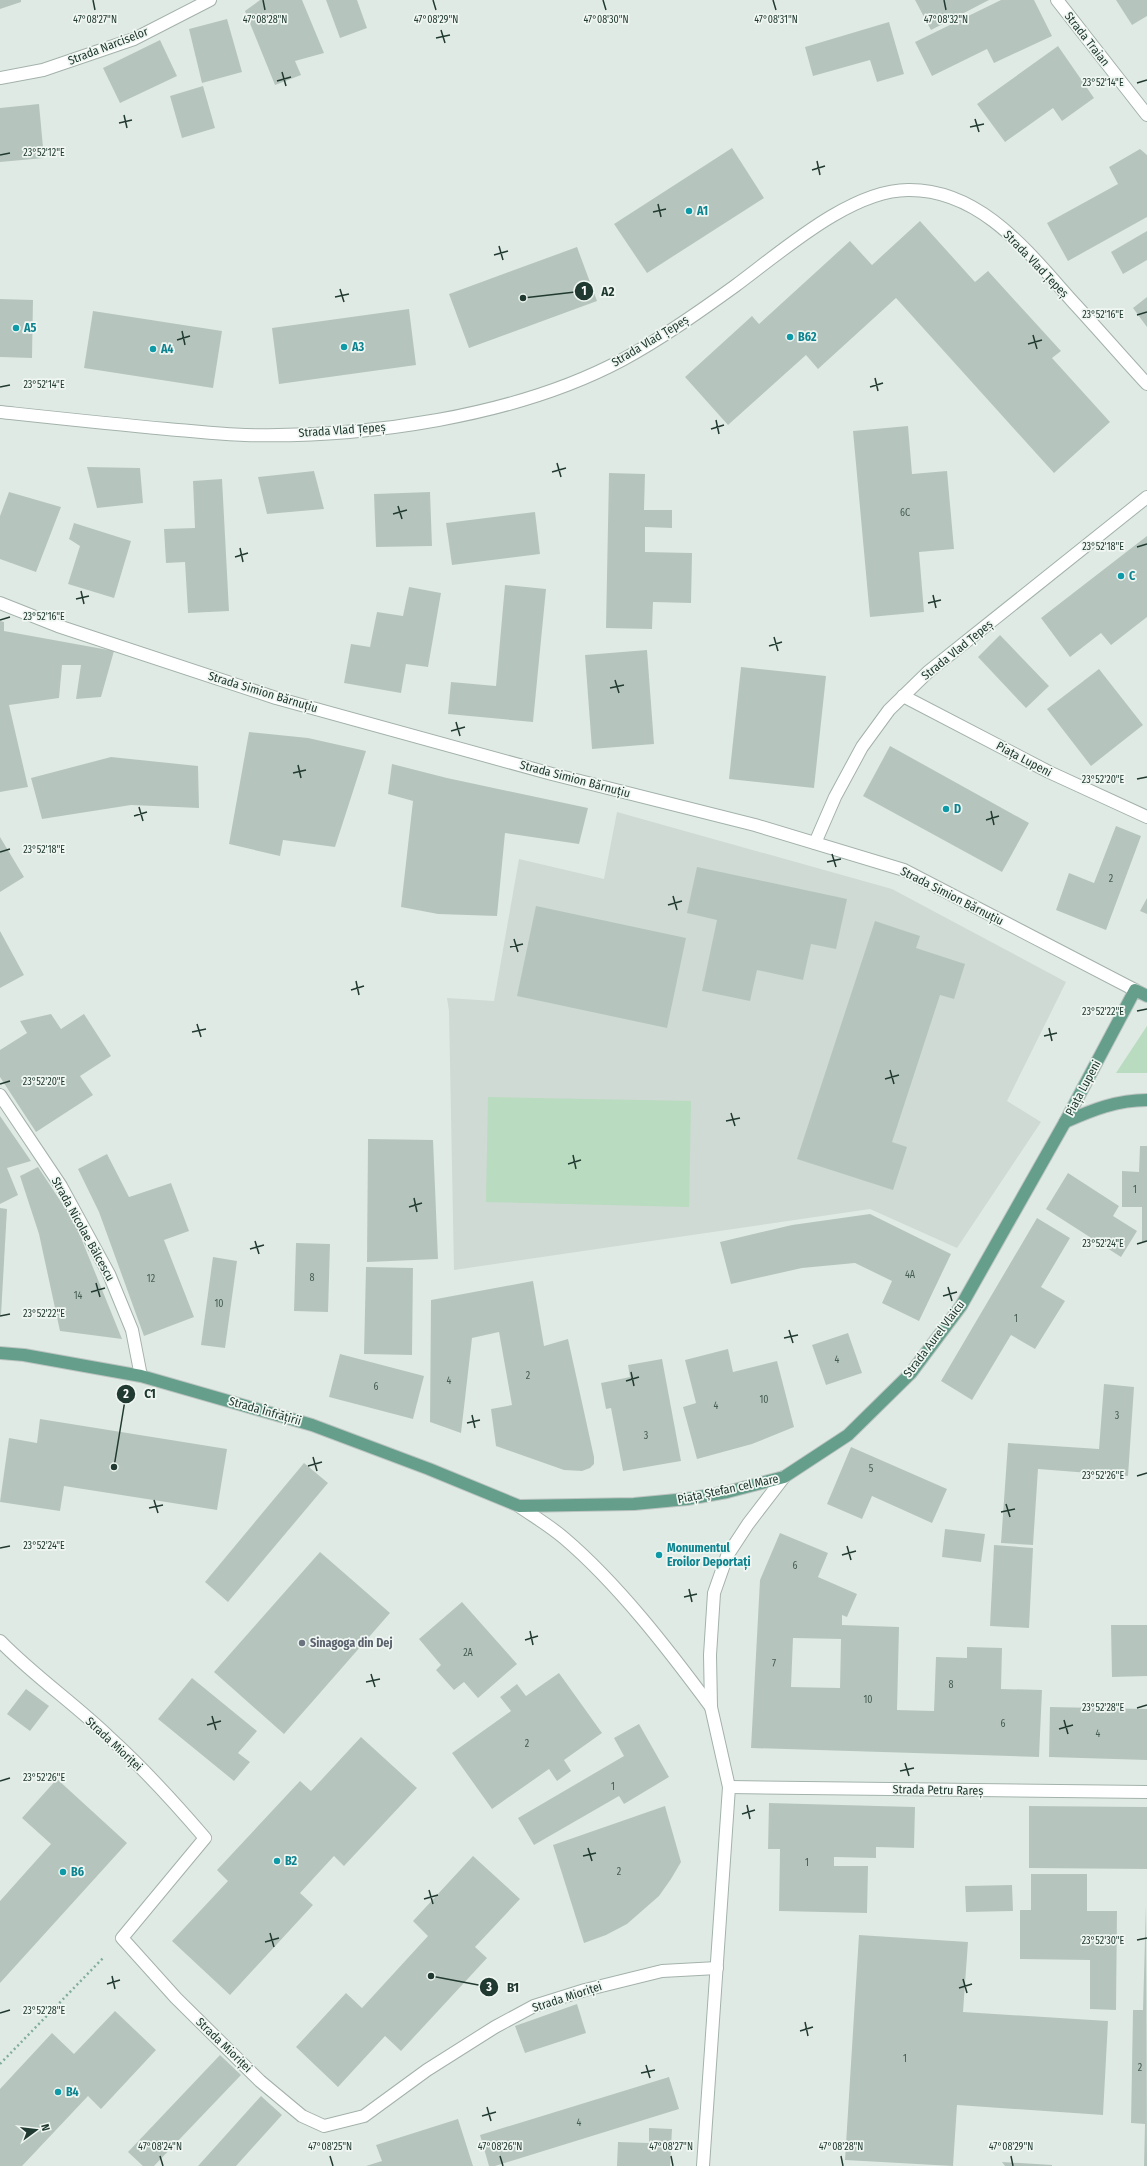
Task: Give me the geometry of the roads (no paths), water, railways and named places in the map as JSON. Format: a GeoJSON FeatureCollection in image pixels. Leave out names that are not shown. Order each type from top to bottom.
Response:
{"type":"FeatureCollection","features":[{"type":"Feature","properties":{"kind":"main road"},"geometry":{"type":"LineString","coordinates":[[1135,990],[1147,996]]}},
{"type":"Feature","properties":{"kind":"main road","name":"Piața Lupeni"},"geometry":{"type":"LineString","coordinates":[[1065,1122],[1135,990]]}},
{"type":"Feature","properties":{"kind":"main road","name":"Piața Lupeni"},"geometry":{"type":"LineString","coordinates":[[1065,1122],[1102,1106],[1134,1100],[1147,1100]]}},
{"type":"Feature","properties":{"kind":"main road","name":"Strada Aurel Vlaicu"},"geometry":{"type":"LineString","coordinates":[[784,1477],[848,1435],[911,1373],[961,1306],[1065,1122]]}},
{"type":"Feature","properties":{"kind":"main road","name":"Strada Înfrățirii"},"geometry":{"type":"LineString","coordinates":[[0,1353],[24,1355],[141,1376],[312,1425],[429,1469],[519,1506]]}},
{"type":"Feature","properties":{"kind":"main road","name":"Piața Ștefan cel Mare"},"geometry":{"type":"LineString","coordinates":[[519,1506],[634,1504],[687,1499],[727,1492],[784,1477]]}},
{"type":"Feature","properties":{"kind":"street","name":"Strada Narciselor"},"geometry":{"type":"LineString","coordinates":[[0,78],[43,70],[134,39],[210,0]]}},
{"type":"Feature","properties":{"kind":"street","name":"Strada Traian"},"geometry":{"type":"LineString","coordinates":[[1057,0],[1147,115]]}},
{"type":"Feature","properties":{"kind":"street","name":"Strada Vlad Țepeș"},"geometry":{"type":"LineString","coordinates":[[0,412],[244,435],[346,432],[474,413],[552,390],[620,361],[667,333],[736,285],[788,245],[838,213],[874,196],[906,189],[941,193],[971,206],[997,223],[1026,250],[1147,384]]}},
{"type":"Feature","properties":{"kind":"street","name":"Strada Vlad Țepeș"},"geometry":{"type":"LineString","coordinates":[[815,843],[835,797],[862,747],[889,710],[928,672],[1147,497]]}},
{"type":"Feature","properties":{"kind":"street","name":"Strada Simion Bărnuțiu"},"geometry":{"type":"LineString","coordinates":[[0,603],[58,626],[276,698],[552,774],[755,825],[904,870],[1135,990]]}},
{"type":"Feature","properties":{"kind":"street","name":"Piața Lupeni"},"geometry":{"type":"LineString","coordinates":[[903,696],[1049,772],[1147,817]]}},
{"type":"Feature","properties":{"kind":"street","name":"Strada Nicolae Bălcescu"},"geometry":{"type":"LineString","coordinates":[[0,1095],[61,1186],[109,1274],[132,1330],[141,1376]]}},
{"type":"Feature","properties":{"kind":"street","name":"Piața Ștefan cel Mare"},"geometry":{"type":"LineString","coordinates":[[711,1707],[710,1655],[714,1593],[727,1556],[748,1524],[784,1477]]}},
{"type":"Feature","properties":{"kind":"street"},"geometry":{"type":"LineString","coordinates":[[519,1506],[563,1537],[603,1577],[660,1639],[711,1707],[729,1787],[703,2166]]}},
{"type":"Feature","properties":{"kind":"street","name":"Strada Mioriței"},"geometry":{"type":"LineString","coordinates":[[0,1641],[18,1659],[110,1738],[175,1803],[205,1838],[122,1938],[176,1998],[260,2081],[302,2116],[324,2126],[364,2116],[427,2070],[495,2027],[534,2006],[585,1990],[662,1971],[717,1968]]}},
{"type":"Feature","properties":{"kind":"street","name":"Strada Petru Rareș"},"geometry":{"type":"LineString","coordinates":[[729,1787],[1147,1792]]}},
{"type":"Feature","properties":{"kind":"place","name":"A1"},"geometry":{"type":"Point","coordinates":[689,211]}},
{"type":"Feature","properties":{"kind":"place","name":"A2"},"geometry":{"type":"Point","coordinates":[523,298]}},
{"type":"Feature","properties":{"kind":"place","name":"A5"},"geometry":{"type":"Point","coordinates":[16,328]}},
{"type":"Feature","properties":{"kind":"place","name":"B62"},"geometry":{"type":"Point","coordinates":[790,337]}},
{"type":"Feature","properties":{"kind":"place","name":"A3"},"geometry":{"type":"Point","coordinates":[344,347]}},
{"type":"Feature","properties":{"kind":"place","name":"A4"},"geometry":{"type":"Point","coordinates":[153,349]}},
{"type":"Feature","properties":{"kind":"place","name":"C"},"geometry":{"type":"Point","coordinates":[1121,576]}},
{"type":"Feature","properties":{"kind":"place","name":"D"},"geometry":{"type":"Point","coordinates":[946,809]}},
{"type":"Feature","properties":{"kind":"place","name":"C1"},"geometry":{"type":"Point","coordinates":[114,1467]}},
{"type":"Feature","properties":{"kind":"place","name":"Monumentul Eroilor Deportați"},"geometry":{"type":"Point","coordinates":[659,1555]}},
{"type":"Feature","properties":{"kind":"place","name":"Sinagoga din Dej"},"geometry":{"type":"Point","coordinates":[302,1643]}},
{"type":"Feature","properties":{"kind":"place","name":"B2"},"geometry":{"type":"Point","coordinates":[277,1861]}},
{"type":"Feature","properties":{"kind":"place","name":"B6"},"geometry":{"type":"Point","coordinates":[63,1872]}},
{"type":"Feature","properties":{"kind":"place","name":"B1"},"geometry":{"type":"Point","coordinates":[431,1976]}},
{"type":"Feature","properties":{"kind":"place","name":"B4"},"geometry":{"type":"Point","coordinates":[58,2092]}}]}
